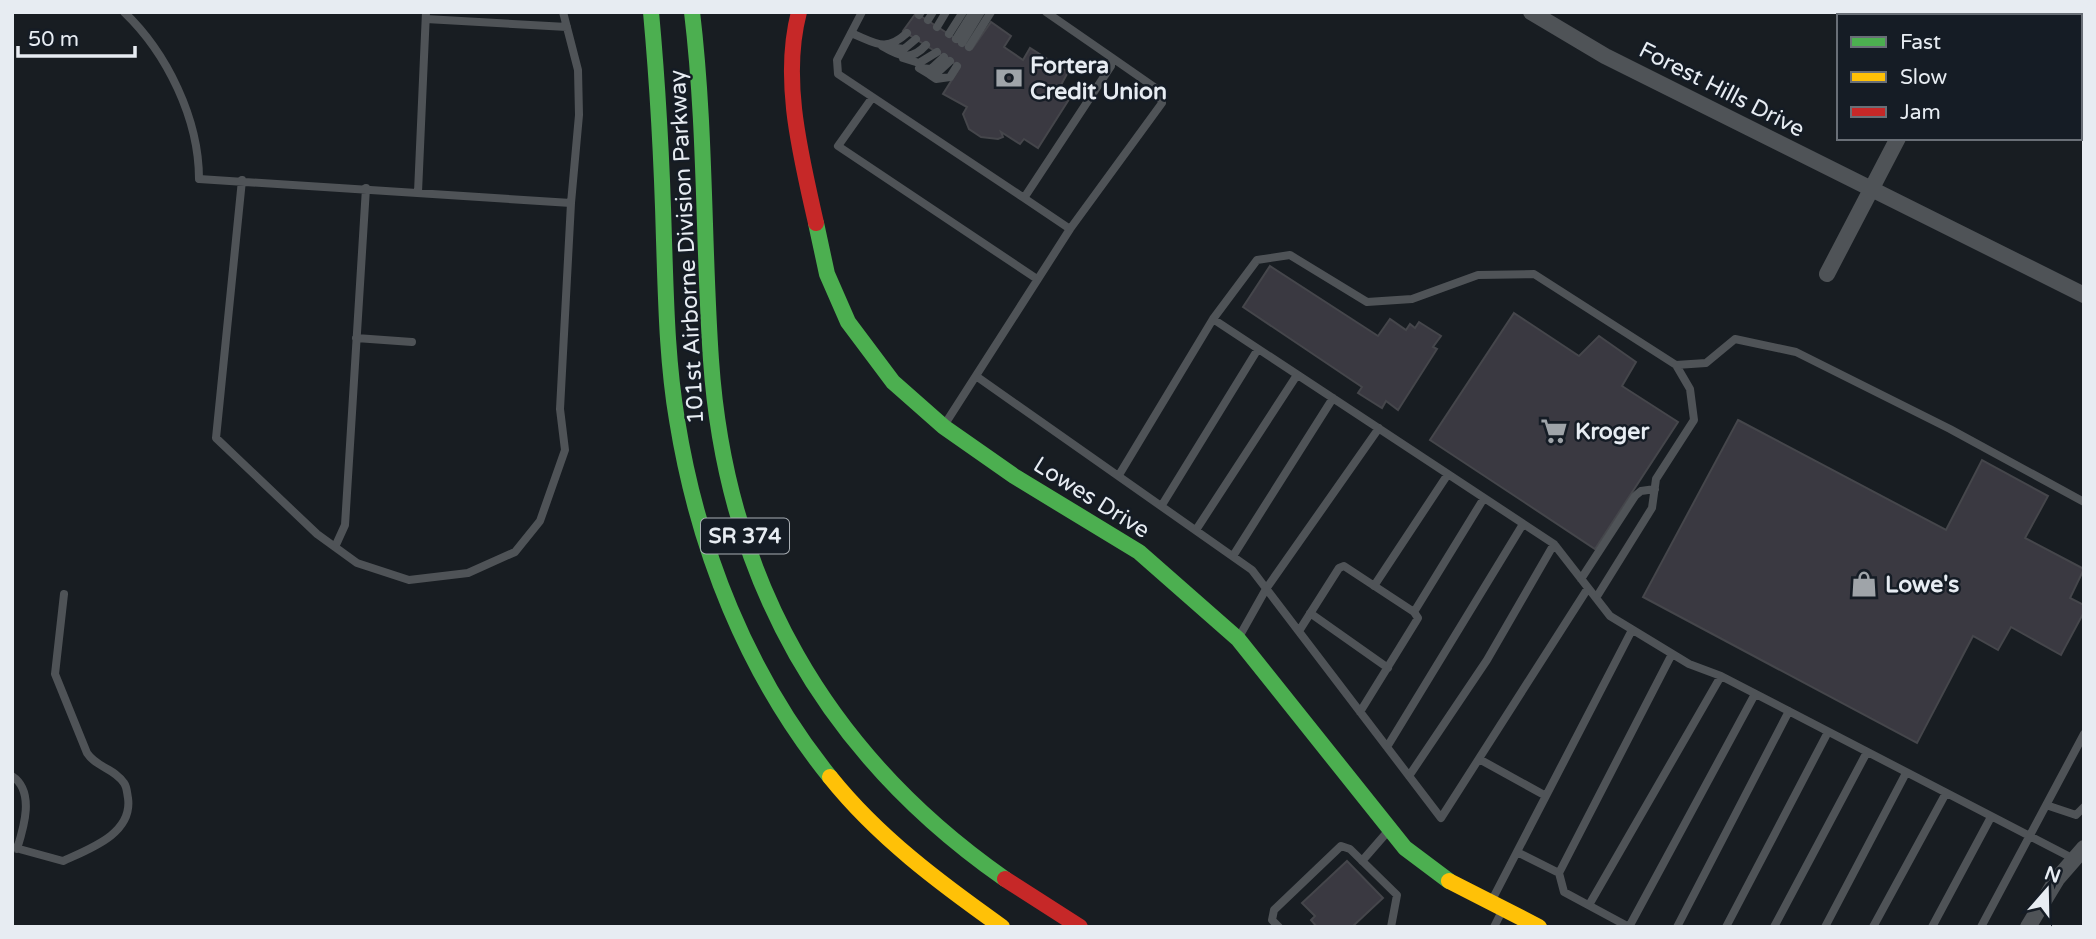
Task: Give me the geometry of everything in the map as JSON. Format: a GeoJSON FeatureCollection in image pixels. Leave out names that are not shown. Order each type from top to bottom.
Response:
{"type":"FeatureCollection","features":[{"type":"Feature","properties":{"kind":"main road","name":"101st Airborne Division Parkway"},"geometry":{"type":"LineString","coordinates":[[651,12],[659,82],[670,361],[684,462],[710,561],[734,620],[760,673],[818,762],[881,832],[961,899],[1002,927]]}},
{"type":"Feature","properties":{"kind":"main road","name":"101st Airborne Division Parkway"},"geometry":{"type":"LineString","coordinates":[[692,12],[702,120],[711,364],[719,430],[734,502],[760,580],[794,652],[866,757],[902,796],[954,840],[1004,878],[1080,927]]}},
{"type":"Feature","properties":{"kind":"main road","name":"Lowes Drive"},"geometry":{"type":"LineString","coordinates":[[799,12],[793,35],[802,168],[827,274],[848,322],[893,382],[944,427],[1014,476],[1139,552],[1238,639],[1405,848],[1453,884],[1539,927]]}},
{"type":"Feature","properties":{"kind":"main road"},"geometry":{"type":"LineString","coordinates":[[961,899],[992,927]]}},
{"type":"Feature","properties":{"kind":"street","name":"Forest Hills Drive"},"geometry":{"type":"LineString","coordinates":[[1531,12],[1605,56],[2084,295]]}},
{"type":"Feature","properties":{"kind":"street"},"geometry":{"type":"LineString","coordinates":[[1827,274],[1897,140]]}},
{"type":"Feature","properties":{"kind":"street"},"geometry":{"type":"LineString","coordinates":[[2028,927],[2041,903],[2080,857]]}},
{"type":"Feature","properties":{"kind":"lane"},"geometry":{"type":"LineString","coordinates":[[124,12],[137,25],[180,91],[199,160],[199,179],[570,203]]}},
{"type":"Feature","properties":{"kind":"lane"},"geometry":{"type":"LineString","coordinates":[[242,180],[216,438],[317,534],[357,564],[410,580],[468,573],[515,552],[540,521],[565,450],[560,409],[570,203],[579,114],[579,70],[563,12]]}},
{"type":"Feature","properties":{"kind":"lane"},"geometry":{"type":"LineString","coordinates":[[862,12],[838,60],[838,74],[1070,229]]}},
{"type":"Feature","properties":{"kind":"lane"},"geometry":{"type":"LineString","coordinates":[[928,20],[933,12]]}},
{"type":"Feature","properties":{"kind":"lane"},"geometry":{"type":"LineString","coordinates":[[937,27],[946,12]]}},
{"type":"Feature","properties":{"kind":"lane"},"geometry":{"type":"LineString","coordinates":[[959,41],[963,12]]}},
{"type":"Feature","properties":{"kind":"lane"},"geometry":{"type":"LineString","coordinates":[[959,41],[973,12]]}},
{"type":"Feature","properties":{"kind":"lane"},"geometry":{"type":"LineString","coordinates":[[959,41],[981,12]]}},
{"type":"Feature","properties":{"kind":"lane"},"geometry":{"type":"LineString","coordinates":[[959,41],[991,12]]}},
{"type":"Feature","properties":{"kind":"lane"},"geometry":{"type":"LineString","coordinates":[[944,427],[1070,229],[1162,103],[1157,89],[1046,12]]}},
{"type":"Feature","properties":{"kind":"lane"},"geometry":{"type":"LineString","coordinates":[[418,192],[426,16],[567,27]]}},
{"type":"Feature","properties":{"kind":"lane"},"geometry":{"type":"LineString","coordinates":[[851,33],[882,46],[929,74],[937,73],[947,59],[928,61],[916,66]]}},
{"type":"Feature","properties":{"kind":"lane"},"geometry":{"type":"LineString","coordinates":[[882,46],[894,45],[907,33]]}},
{"type":"Feature","properties":{"kind":"lane"},"geometry":{"type":"LineString","coordinates":[[882,46],[904,49],[916,39]]}},
{"type":"Feature","properties":{"kind":"lane"},"geometry":{"type":"LineString","coordinates":[[896,54],[917,55],[926,45]]}},
{"type":"Feature","properties":{"kind":"lane"},"geometry":{"type":"LineString","coordinates":[[1024,198],[1111,66],[1111,57]]}},
{"type":"Feature","properties":{"kind":"lane"},"geometry":{"type":"LineString","coordinates":[[872,97],[838,146],[1037,279]]}},
{"type":"Feature","properties":{"kind":"lane"},"geometry":{"type":"LineString","coordinates":[[335,547],[345,525],[366,188]]}},
{"type":"Feature","properties":{"kind":"lane"},"geometry":{"type":"LineString","coordinates":[[1119,475],[1213,319],[1256,260],[1290,255],[1367,302],[1412,299],[1478,275],[1534,274],[1676,365],[1690,389],[1694,420],[1656,479],[1652,508],[1596,598]]}},
{"type":"Feature","properties":{"kind":"lane"},"geometry":{"type":"LineString","coordinates":[[1213,319],[1554,544],[1610,617],[1672,654],[1721,676],[2029,837],[2080,857]]}},
{"type":"Feature","properties":{"kind":"lane"},"geometry":{"type":"LineString","coordinates":[[356,338],[412,342]]}},
{"type":"Feature","properties":{"kind":"lane"},"geometry":{"type":"LineString","coordinates":[[1676,365],[1706,363],[1735,339],[1796,352],[1950,429],[2084,502]]}},
{"type":"Feature","properties":{"kind":"lane"},"geometry":{"type":"LineString","coordinates":[[1162,505],[1258,349]]}},
{"type":"Feature","properties":{"kind":"lane"},"geometry":{"type":"LineString","coordinates":[[1196,530],[1297,374]]}},
{"type":"Feature","properties":{"kind":"lane"},"geometry":{"type":"LineString","coordinates":[[976,376],[1252,570],[1441,818],[1588,588]]}},
{"type":"Feature","properties":{"kind":"lane"},"geometry":{"type":"LineString","coordinates":[[1233,556],[1333,398]]}},
{"type":"Feature","properties":{"kind":"lane"},"geometry":{"type":"LineString","coordinates":[[1238,639],[1266,589],[1379,428]]}},
{"type":"Feature","properties":{"kind":"lane"},"geometry":{"type":"LineString","coordinates":[[1374,586],[1447,474]]}},
{"type":"Feature","properties":{"kind":"lane"},"geometry":{"type":"LineString","coordinates":[[1581,579],[1635,496],[1642,491],[1655,489]]}},
{"type":"Feature","properties":{"kind":"lane"},"geometry":{"type":"LineString","coordinates":[[1414,612],[1484,498]]}},
{"type":"Feature","properties":{"kind":"lane"},"geometry":{"type":"LineString","coordinates":[[1387,747],[1523,524]]}},
{"type":"Feature","properties":{"kind":"lane"},"geometry":{"type":"LineString","coordinates":[[1409,776],[1488,660],[1554,544]]}},
{"type":"Feature","properties":{"kind":"lane"},"geometry":{"type":"LineString","coordinates":[[1298,631],[1339,568],[1344,566],[1414,612],[1418,618],[1360,712]]}},
{"type":"Feature","properties":{"kind":"lane"},"geometry":{"type":"LineString","coordinates":[[12,776],[19,780],[25,795],[26,819],[15,848],[63,861],[119,830],[129,806],[126,784],[115,773],[94,764],[87,753],[55,674],[64,594]]}},
{"type":"Feature","properties":{"kind":"lane"},"geometry":{"type":"LineString","coordinates":[[1310,613],[1388,668]]}},
{"type":"Feature","properties":{"kind":"lane"},"geometry":{"type":"LineString","coordinates":[[1494,927],[1497,906],[1517,852],[1632,630]]}},
{"type":"Feature","properties":{"kind":"lane"},"geometry":{"type":"LineString","coordinates":[[1672,654],[1559,873],[1564,892],[1629,927],[1755,694]]}},
{"type":"Feature","properties":{"kind":"lane"},"geometry":{"type":"LineString","coordinates":[[1589,905],[1721,676]]}},
{"type":"Feature","properties":{"kind":"lane"},"geometry":{"type":"LineString","coordinates":[[1677,927],[1789,711]]}},
{"type":"Feature","properties":{"kind":"lane"},"geometry":{"type":"LineString","coordinates":[[1726,927],[1828,732]]}},
{"type":"Feature","properties":{"kind":"lane"},"geometry":{"type":"LineString","coordinates":[[1981,927],[2084,734]]}},
{"type":"Feature","properties":{"kind":"lane"},"geometry":{"type":"LineString","coordinates":[[1774,927],[1867,752]]}},
{"type":"Feature","properties":{"kind":"lane"},"geometry":{"type":"LineString","coordinates":[[1479,759],[1546,796]]}},
{"type":"Feature","properties":{"kind":"lane"},"geometry":{"type":"LineString","coordinates":[[1825,927],[1906,773]]}},
{"type":"Feature","properties":{"kind":"lane"},"geometry":{"type":"LineString","coordinates":[[1873,927],[1946,793]]}},
{"type":"Feature","properties":{"kind":"lane"},"geometry":{"type":"LineString","coordinates":[[2046,805],[2076,815],[2084,807]]}},
{"type":"Feature","properties":{"kind":"lane"},"geometry":{"type":"LineString","coordinates":[[1932,927],[1991,817]]}},
{"type":"Feature","properties":{"kind":"lane"},"geometry":{"type":"LineString","coordinates":[[1362,860],[1389,830]]}},
{"type":"Feature","properties":{"kind":"lane"},"geometry":{"type":"LineString","coordinates":[[1279,927],[1272,920],[1274,910],[1340,846],[1349,849],[1362,860],[1397,895],[1391,927]]}},
{"type":"Feature","properties":{"kind":"lane"},"geometry":{"type":"LineString","coordinates":[[1517,852],[1559,873]]}},
{"type":"Feature","properties":{"kind":"building","name":"Fortera Credit Union"},"geometry":{"type":"Polygon","coordinates":[[[916,13],[972,49],[991,22],[1011,36],[1004,47],[1023,60],[1030,48],[1068,72],[1061,85],[1073,93],[1038,148],[1024,139],[1020,144],[1001,132],[1003,137],[998,139],[981,137],[969,129],[963,114],[967,107],[943,94],[960,67],[903,31],[916,13]]]}},
{"type":"Feature","properties":{"kind":"building"},"geometry":{"type":"Polygon","coordinates":[[[1270,266],[1378,336],[1390,319],[1406,330],[1410,324],[1415,328],[1419,322],[1441,336],[1433,347],[1437,349],[1398,410],[1386,401],[1382,408],[1358,393],[1362,387],[1243,307],[1270,266]]]}},
{"type":"Feature","properties":{"kind":"building","name":"Kroger"},"geometry":{"type":"Polygon","coordinates":[[[1514,313],[1579,356],[1599,336],[1636,362],[1622,386],[1678,422],[1595,549],[1430,440],[1514,313]]]}},
{"type":"Feature","properties":{"kind":"building","name":"Lowe's"},"geometry":{"type":"Polygon","coordinates":[[[1738,420],[1946,530],[1982,460],[2048,496],[2025,538],[2084,569],[2070,598],[2084,605],[2084,612],[2061,655],[2011,627],[1998,650],[1973,636],[1917,743],[1643,597],[1738,420]]]}},
{"type":"Feature","properties":{"kind":"building"},"geometry":{"type":"Polygon","coordinates":[[[1347,861],[1383,898],[1352,927],[1317,927],[1311,920],[1315,916],[1302,903],[1347,861]]]}},
{"type":"Feature","properties":{"kind":"traffic: fast"},"geometry":{"type":"LineString","coordinates":[[651,12],[669,353],[686,468],[698,516],[730,609],[774,696],[830,777]]}},
{"type":"Feature","properties":{"kind":"traffic: fast"},"geometry":{"type":"LineString","coordinates":[[692,12],[700,99],[711,360],[721,440],[738,516],[763,587],[796,655],[837,718],[886,776],[942,830],[1005,879]]}},
{"type":"Feature","properties":{"kind":"traffic: fast"},"geometry":{"type":"LineString","coordinates":[[816,223],[827,274],[848,322],[893,382],[944,427],[1014,476],[1139,552],[1238,639],[1405,848],[1449,881]]}},
{"type":"Feature","properties":{"kind":"traffic: slow"},"geometry":{"type":"LineString","coordinates":[[830,777],[868,820],[889,839],[933,876],[1002,927]]}},
{"type":"Feature","properties":{"kind":"traffic: slow"},"geometry":{"type":"LineString","coordinates":[[1449,881],[1539,927]]}},
{"type":"Feature","properties":{"kind":"traffic: jam"},"geometry":{"type":"LineString","coordinates":[[799,12],[792,64],[795,118],[816,223]]}},
{"type":"Feature","properties":{"kind":"traffic: jam"},"geometry":{"type":"LineString","coordinates":[[1005,879],[1080,927]]}},
{"type":"Feature","properties":{"kind":"place","name":"Fortera Credit Union"},"geometry":{"type":"Point","coordinates":[1009,78]}},
{"type":"Feature","properties":{"kind":"place","name":"Kroger"},"geometry":{"type":"Point","coordinates":[1554,431]}},
{"type":"Feature","properties":{"kind":"place","name":"Lowe's"},"geometry":{"type":"Point","coordinates":[1864,584]}}]}
